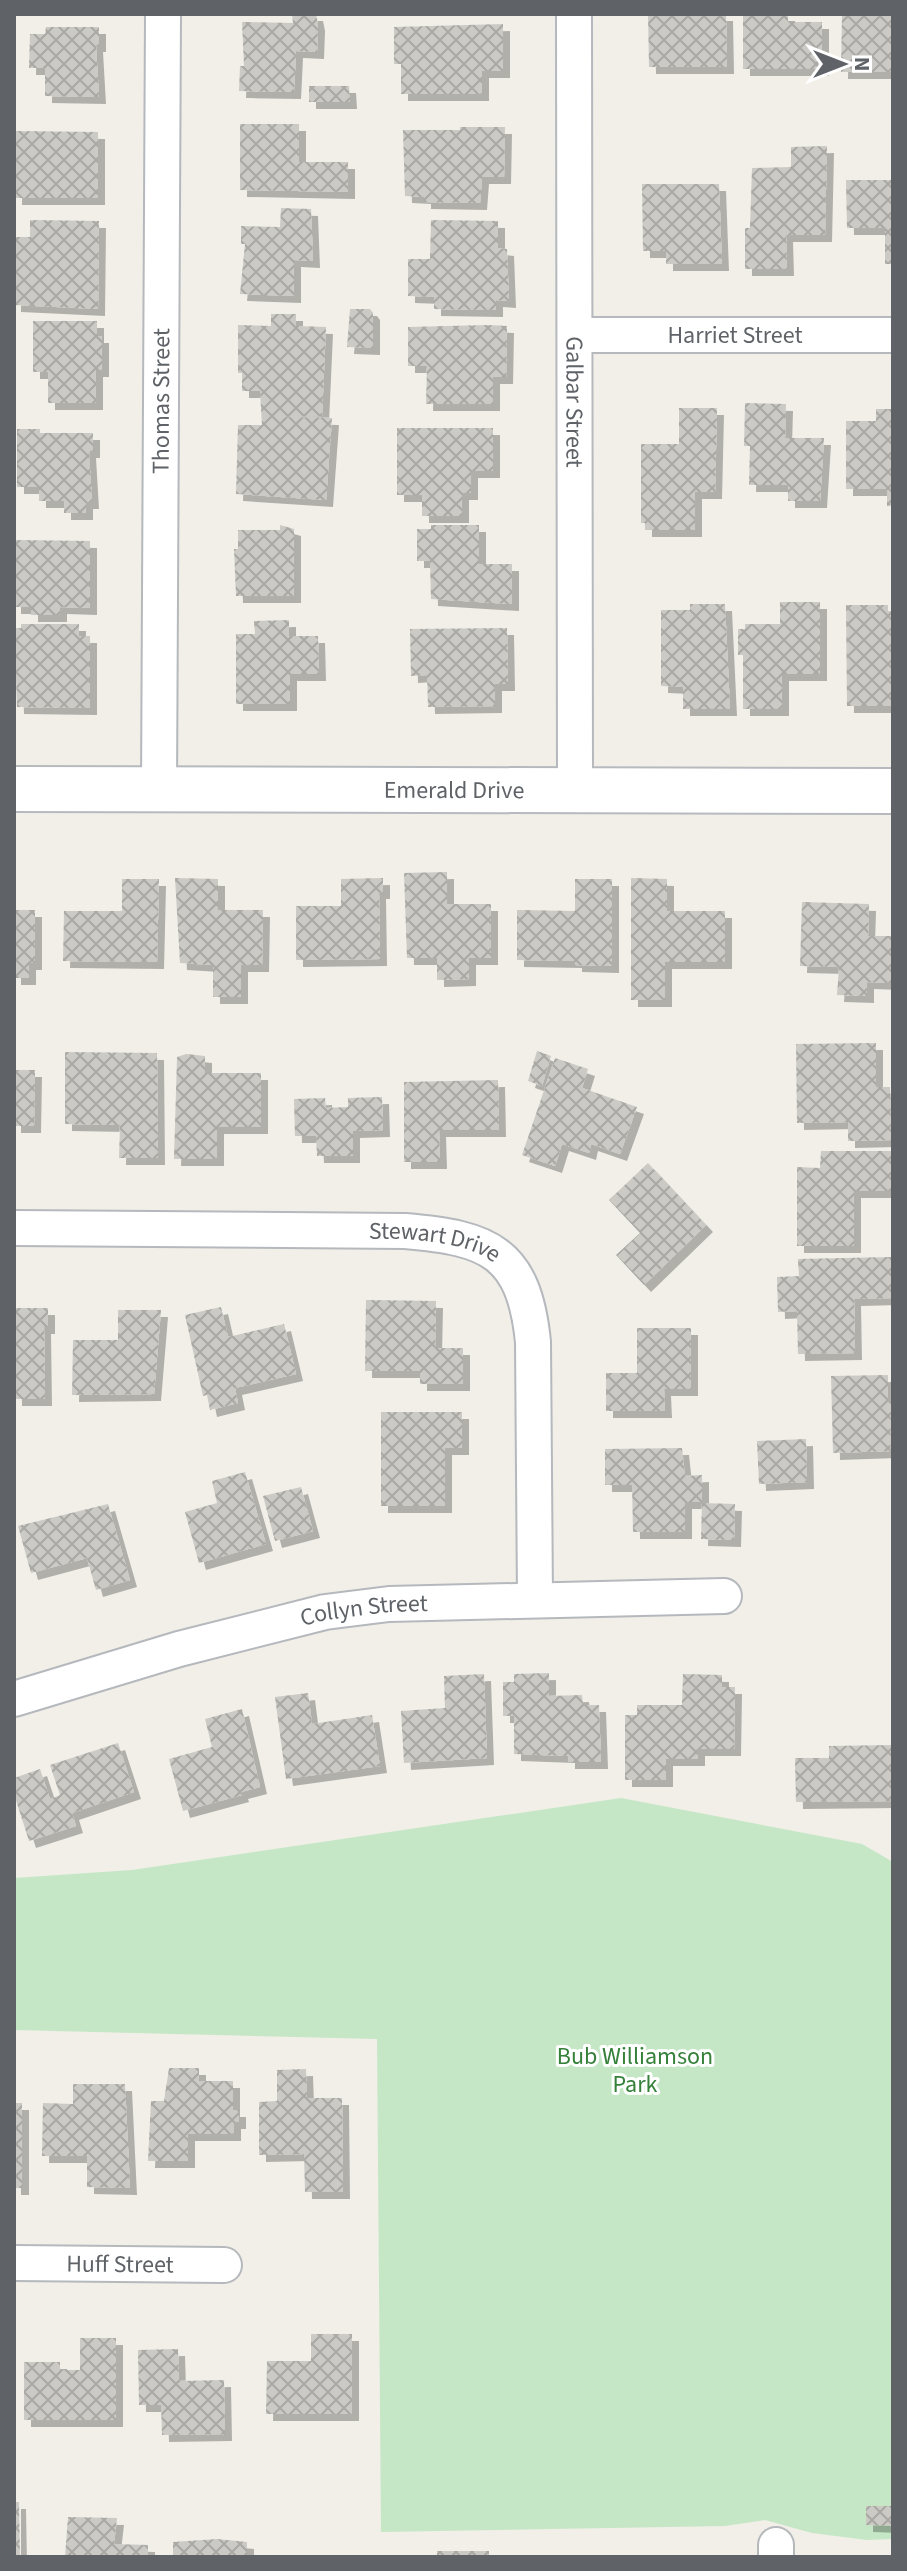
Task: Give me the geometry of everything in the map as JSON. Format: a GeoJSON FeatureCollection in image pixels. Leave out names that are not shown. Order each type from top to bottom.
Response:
{"type":"FeatureCollection","features":[{"type":"Feature","properties":{"kind":"main road","name":"Emerald Drive"},"geometry":{"type":"LineString","coordinates":[[14,789],[893,791]]}},
{"type":"Feature","properties":{"kind":"street","name":"Thomas Street"},"geometry":{"type":"LineString","coordinates":[[159,789],[163,14]]}},
{"type":"Feature","properties":{"kind":"street","name":"Galbar Street"},"geometry":{"type":"LineString","coordinates":[[574,14],[577,335],[575,789]]}},
{"type":"Feature","properties":{"kind":"street","name":"Harriet Street"},"geometry":{"type":"LineString","coordinates":[[577,335],[893,335]]}},
{"type":"Feature","properties":{"kind":"street","name":"Stewart Drive"},"geometry":{"type":"LineString","coordinates":[[14,1228],[405,1231],[456,1235],[492,1250],[514,1273],[529,1305],[533,1342],[535,1599]]}},
{"type":"Feature","properties":{"kind":"street","name":"Collyn Street"},"geometry":{"type":"LineString","coordinates":[[14,1699],[179,1649],[325,1612],[389,1604],[724,1596]]}},
{"type":"Feature","properties":{"kind":"street","name":"Huff Street"},"geometry":{"type":"LineString","coordinates":[[14,2263],[224,2265]]}},
{"type":"Feature","properties":{"kind":"green space","name":"Bub Williamson Park"},"geometry":{"type":"Polygon","coordinates":[[[621,1798],[862,1844],[893,1862],[893,2539],[867,2540],[812,2533],[765,2520],[725,2526],[381,2532],[377,2039],[14,2030],[14,1878],[132,1870],[621,1798]]]}},
{"type":"Feature","properties":{"kind":"building"},"geometry":{"type":"Polygon","coordinates":[[[292,14],[316,14],[318,24],[317,52],[296,51],[294,92],[239,91],[240,66],[244,66],[242,22],[293,23],[292,14]]]}},
{"type":"Feature","properties":{"kind":"building"},"geometry":{"type":"Polygon","coordinates":[[[648,14],[726,14],[727,67],[649,67],[648,14]]]}},
{"type":"Feature","properties":{"kind":"building"},"geometry":{"type":"Polygon","coordinates":[[[743,14],[788,14],[788,22],[822,22],[822,69],[743,69],[743,14]]]}},
{"type":"Feature","properties":{"kind":"building"},"geometry":{"type":"Polygon","coordinates":[[[842,14],[893,14],[893,72],[841,72],[842,14]]]}},
{"type":"Feature","properties":{"kind":"building"},"geometry":{"type":"Polygon","coordinates":[[[503,24],[503,71],[482,71],[482,94],[401,94],[401,64],[394,64],[394,27],[503,24]]]}},
{"type":"Feature","properties":{"kind":"building"},"geometry":{"type":"Polygon","coordinates":[[[46,27],[99,27],[99,45],[96,45],[99,97],[45,96],[45,68],[29,68],[30,34],[45,34],[46,27]]]}},
{"type":"Feature","properties":{"kind":"building"},"geometry":{"type":"Polygon","coordinates":[[[309,86],[349,86],[350,102],[309,102],[309,86]]]}},
{"type":"Feature","properties":{"kind":"building"},"geometry":{"type":"Polygon","coordinates":[[[240,124],[299,124],[299,162],[348,162],[348,192],[240,190],[240,124]]]}},
{"type":"Feature","properties":{"kind":"building"},"geometry":{"type":"Polygon","coordinates":[[[460,127],[505,127],[504,177],[482,177],[480,203],[424,202],[424,197],[405,196],[403,130],[460,130],[460,127]]]}},
{"type":"Feature","properties":{"kind":"building"},"geometry":{"type":"Polygon","coordinates":[[[16,131],[98,132],[98,198],[15,198],[16,131]]]}},
{"type":"Feature","properties":{"kind":"building"},"geometry":{"type":"Polygon","coordinates":[[[827,146],[825,235],[786,235],[787,269],[745,269],[745,228],[750,228],[752,168],[791,167],[791,147],[827,146]]]}},
{"type":"Feature","properties":{"kind":"building"},"geometry":{"type":"Polygon","coordinates":[[[846,180],[893,180],[893,264],[885,264],[885,228],[847,228],[846,180]]]}},
{"type":"Feature","properties":{"kind":"building"},"geometry":{"type":"Polygon","coordinates":[[[642,184],[719,184],[722,264],[666,264],[666,251],[643,251],[642,184]]]}},
{"type":"Feature","properties":{"kind":"building"},"geometry":{"type":"Polygon","coordinates":[[[281,208],[311,209],[313,261],[294,260],[294,296],[240,294],[245,244],[241,244],[241,226],[280,227],[281,208]]]}},
{"type":"Feature","properties":{"kind":"building"},"geometry":{"type":"Polygon","coordinates":[[[30,220],[99,221],[98,309],[14,305],[14,237],[30,237],[30,220]]]}},
{"type":"Feature","properties":{"kind":"building"},"geometry":{"type":"Polygon","coordinates":[[[431,220],[498,221],[498,248],[507,249],[509,301],[496,300],[496,310],[434,309],[434,297],[408,296],[408,259],[430,259],[431,220]]]}},
{"type":"Feature","properties":{"kind":"building"},"geometry":{"type":"Polygon","coordinates":[[[350,309],[370,309],[373,313],[373,348],[347,347],[350,309]]]}},
{"type":"Feature","properties":{"kind":"building"},"geometry":{"type":"Polygon","coordinates":[[[271,314],[296,314],[296,326],[326,327],[322,416],[272,417],[332,418],[326,500],[236,494],[238,425],[262,425],[260,391],[242,391],[242,373],[238,373],[238,325],[271,326],[271,314]]]}},
{"type":"Feature","properties":{"kind":"building"},"geometry":{"type":"Polygon","coordinates":[[[33,321],[97,321],[97,336],[102,336],[102,370],[96,370],[96,403],[48,403],[48,372],[33,372],[33,321]]]}},
{"type":"Feature","properties":{"kind":"building"},"geometry":{"type":"Polygon","coordinates":[[[507,326],[506,377],[493,377],[493,404],[426,404],[427,366],[408,366],[408,327],[507,326]]]}},
{"type":"Feature","properties":{"kind":"building"},"geometry":{"type":"Polygon","coordinates":[[[745,403],[786,404],[785,438],[824,438],[820,501],[788,501],[788,485],[749,485],[750,446],[744,446],[745,403]]]}},
{"type":"Feature","properties":{"kind":"building"},"geometry":{"type":"Polygon","coordinates":[[[679,408],[717,408],[715,492],[695,492],[695,530],[645,530],[645,523],[641,523],[641,444],[679,444],[679,408]]]}},
{"type":"Feature","properties":{"kind":"building"},"geometry":{"type":"Polygon","coordinates":[[[876,409],[893,409],[893,505],[887,506],[887,489],[846,489],[846,421],[876,421],[876,409]]]}},
{"type":"Feature","properties":{"kind":"building"},"geometry":{"type":"Polygon","coordinates":[[[397,428],[493,428],[493,471],[471,471],[471,493],[462,493],[462,516],[422,516],[422,495],[397,495],[397,428]]]}},
{"type":"Feature","properties":{"kind":"building"},"geometry":{"type":"Polygon","coordinates":[[[17,429],[40,429],[40,433],[93,433],[93,451],[89,451],[92,502],[86,502],[86,513],[64,513],[64,501],[39,501],[39,487],[17,487],[17,429]]]}},
{"type":"Feature","properties":{"kind":"building"},"geometry":{"type":"Polygon","coordinates":[[[280,525],[294,529],[294,596],[236,596],[234,549],[238,549],[238,530],[280,530],[280,525]]]}},
{"type":"Feature","properties":{"kind":"building"},"geometry":{"type":"Polygon","coordinates":[[[431,525],[479,525],[479,564],[512,564],[512,604],[431,599],[430,561],[417,561],[417,529],[431,529],[431,525]]]}},
{"type":"Feature","properties":{"kind":"building"},"geometry":{"type":"Polygon","coordinates":[[[14,540],[90,541],[90,608],[60,607],[60,615],[31,615],[31,607],[14,607],[14,540]]]}},
{"type":"Feature","properties":{"kind":"building"},"geometry":{"type":"Polygon","coordinates":[[[780,602],[820,602],[820,674],[782,674],[782,709],[743,709],[743,655],[738,655],[738,629],[745,629],[745,624],[780,624],[780,602]]]}},
{"type":"Feature","properties":{"kind":"building"},"geometry":{"type":"Polygon","coordinates":[[[690,604],[725,604],[730,709],[683,709],[683,687],[661,686],[661,610],[690,610],[690,604]]]}},
{"type":"Feature","properties":{"kind":"building"},"geometry":{"type":"Polygon","coordinates":[[[846,605],[888,605],[888,611],[893,611],[891,706],[847,706],[846,605]]]}},
{"type":"Feature","properties":{"kind":"building"},"geometry":{"type":"Polygon","coordinates":[[[289,620],[289,636],[318,636],[319,674],[290,674],[290,704],[236,704],[236,634],[255,634],[254,621],[289,620]]]}},
{"type":"Feature","properties":{"kind":"building"},"geometry":{"type":"Polygon","coordinates":[[[21,624],[79,624],[79,636],[90,636],[90,708],[17,707],[14,628],[21,628],[21,624]]]}},
{"type":"Feature","properties":{"kind":"building"},"geometry":{"type":"Polygon","coordinates":[[[507,628],[508,684],[495,684],[495,706],[428,707],[427,675],[411,676],[410,629],[507,628]]]}},
{"type":"Feature","properties":{"kind":"building"},"geometry":{"type":"Polygon","coordinates":[[[447,872],[447,904],[491,904],[491,958],[469,958],[469,979],[437,980],[437,958],[407,958],[404,873],[447,872]]]}},
{"type":"Feature","properties":{"kind":"building"},"geometry":{"type":"Polygon","coordinates":[[[175,878],[218,879],[218,910],[263,910],[262,965],[241,965],[241,997],[213,997],[213,965],[180,963],[175,878]]]}},
{"type":"Feature","properties":{"kind":"building"},"geometry":{"type":"Polygon","coordinates":[[[383,878],[383,892],[379,892],[380,959],[296,960],[296,906],[341,906],[341,879],[383,878]]]}},
{"type":"Feature","properties":{"kind":"building"},"geometry":{"type":"Polygon","coordinates":[[[631,878],[667,879],[667,911],[725,911],[725,962],[665,962],[665,1000],[631,1000],[631,878]]]}},
{"type":"Feature","properties":{"kind":"building"},"geometry":{"type":"Polygon","coordinates":[[[122,879],[159,879],[157,962],[63,961],[64,911],[122,911],[122,879]]]}},
{"type":"Feature","properties":{"kind":"building"},"geometry":{"type":"Polygon","coordinates":[[[575,879],[612,879],[612,966],[575,965],[575,961],[517,960],[517,910],[575,911],[575,879]]]}},
{"type":"Feature","properties":{"kind":"building"},"geometry":{"type":"Polygon","coordinates":[[[802,902],[869,904],[868,936],[893,936],[893,983],[867,982],[867,996],[837,995],[839,967],[800,966],[802,902]]]}},
{"type":"Feature","properties":{"kind":"building"},"geometry":{"type":"Polygon","coordinates":[[[14,910],[35,910],[35,963],[29,963],[29,978],[14,978],[14,910]]]}},
{"type":"Feature","properties":{"kind":"building"},"geometry":{"type":"Polygon","coordinates":[[[876,1043],[876,1087],[890,1087],[891,1140],[848,1141],[848,1122],[797,1123],[796,1044],[876,1043]]]}},
{"type":"Feature","properties":{"kind":"building"},"geometry":{"type":"Polygon","coordinates":[[[537,1051],[551,1056],[542,1086],[528,1081],[537,1051]]]}},
{"type":"Feature","properties":{"kind":"building"},"geometry":{"type":"Polygon","coordinates":[[[65,1052],[157,1053],[158,1158],[119,1158],[120,1125],[65,1124],[65,1052]]]}},
{"type":"Feature","properties":{"kind":"building"},"geometry":{"type":"Polygon","coordinates":[[[186,1054],[205,1056],[205,1073],[261,1073],[261,1127],[217,1127],[217,1159],[174,1159],[177,1057],[186,1054]]]}},
{"type":"Feature","properties":{"kind":"building"},"geometry":{"type":"Polygon","coordinates":[[[555,1058],[588,1069],[582,1088],[637,1107],[620,1154],[591,1144],[589,1153],[562,1144],[555,1166],[522,1155],[555,1058]]]}},
{"type":"Feature","properties":{"kind":"building"},"geometry":{"type":"Polygon","coordinates":[[[14,1070],[35,1070],[34,1126],[14,1126],[14,1070]]]}},
{"type":"Feature","properties":{"kind":"building"},"geometry":{"type":"Polygon","coordinates":[[[498,1080],[499,1130],[439,1130],[440,1162],[404,1162],[404,1082],[498,1080]]]}},
{"type":"Feature","properties":{"kind":"building"},"geometry":{"type":"Polygon","coordinates":[[[382,1097],[383,1130],[353,1131],[353,1156],[317,1156],[316,1136],[295,1136],[294,1099],[325,1098],[326,1108],[348,1107],[348,1098],[382,1097]]]}},
{"type":"Feature","properties":{"kind":"building"},"geometry":{"type":"Polygon","coordinates":[[[821,1151],[893,1151],[893,1191],[854,1191],[854,1246],[797,1246],[797,1167],[820,1168],[821,1151]]]}},
{"type":"Feature","properties":{"kind":"building"},"geometry":{"type":"Polygon","coordinates":[[[648,1163],[706,1225],[644,1285],[616,1255],[640,1233],[609,1200],[648,1163]]]}},
{"type":"Feature","properties":{"kind":"building"},"geometry":{"type":"Polygon","coordinates":[[[891,1257],[893,1298],[854,1299],[855,1353],[798,1354],[797,1311],[778,1312],[777,1277],[799,1276],[798,1259],[891,1257]]]}},
{"type":"Feature","properties":{"kind":"building"},"geometry":{"type":"Polygon","coordinates":[[[366,1300],[436,1301],[435,1348],[463,1348],[463,1384],[420,1384],[420,1371],[365,1371],[366,1300]]]}},
{"type":"Feature","properties":{"kind":"building"},"geometry":{"type":"Polygon","coordinates":[[[221,1307],[228,1337],[284,1324],[296,1374],[235,1388],[238,1403],[210,1410],[207,1395],[203,1396],[185,1315],[221,1307]]]}},
{"type":"Feature","properties":{"kind":"building"},"geometry":{"type":"Polygon","coordinates":[[[14,1308],[48,1308],[48,1327],[44,1327],[45,1399],[15,1399],[14,1308]]]}},
{"type":"Feature","properties":{"kind":"building"},"geometry":{"type":"Polygon","coordinates":[[[118,1310],[161,1310],[154,1394],[72,1395],[73,1340],[118,1340],[118,1310]]]}},
{"type":"Feature","properties":{"kind":"building"},"geometry":{"type":"Polygon","coordinates":[[[637,1328],[691,1328],[691,1389],[664,1389],[665,1411],[606,1411],[606,1373],[637,1373],[637,1328]]]}},
{"type":"Feature","properties":{"kind":"building"},"geometry":{"type":"Polygon","coordinates":[[[888,1375],[890,1451],[833,1453],[831,1376],[888,1375]]]}},
{"type":"Feature","properties":{"kind":"building"},"geometry":{"type":"Polygon","coordinates":[[[381,1412],[462,1412],[462,1448],[445,1448],[445,1506],[381,1506],[381,1412]]]}},
{"type":"Feature","properties":{"kind":"building"},"geometry":{"type":"Polygon","coordinates":[[[806,1439],[807,1482],[759,1484],[757,1441],[806,1439]]]}},
{"type":"Feature","properties":{"kind":"building"},"geometry":{"type":"Polygon","coordinates":[[[682,1448],[685,1476],[702,1475],[702,1502],[685,1502],[685,1532],[633,1532],[632,1485],[605,1485],[605,1449],[682,1448]]]}},
{"type":"Feature","properties":{"kind":"building"},"geometry":{"type":"Polygon","coordinates":[[[245,1472],[266,1544],[199,1563],[185,1512],[217,1503],[212,1481],[245,1472]]]}},
{"type":"Feature","properties":{"kind":"building"},"geometry":{"type":"Polygon","coordinates":[[[301,1487],[313,1531],[275,1541],[263,1496],[301,1487]]]}},
{"type":"Feature","properties":{"kind":"building"},"geometry":{"type":"Polygon","coordinates":[[[702,1503],[735,1504],[734,1540],[701,1539],[702,1503]]]}},
{"type":"Feature","properties":{"kind":"building"},"geometry":{"type":"Polygon","coordinates":[[[108,1504],[130,1580],[96,1590],[87,1558],[31,1573],[18,1526],[108,1504]]]}},
{"type":"Feature","properties":{"kind":"building"},"geometry":{"type":"Polygon","coordinates":[[[549,1673],[549,1696],[582,1695],[583,1705],[599,1705],[601,1762],[568,1762],[568,1756],[514,1754],[514,1716],[503,1716],[503,1682],[514,1682],[514,1674],[549,1673]]]}},
{"type":"Feature","properties":{"kind":"building"},"geometry":{"type":"Polygon","coordinates":[[[484,1674],[487,1758],[404,1763],[401,1711],[445,1708],[444,1676],[484,1674]]]}},
{"type":"Feature","properties":{"kind":"building"},"geometry":{"type":"Polygon","coordinates":[[[683,1674],[722,1675],[722,1687],[735,1687],[734,1749],[698,1749],[698,1759],[666,1759],[666,1780],[625,1780],[625,1715],[637,1715],[637,1705],[682,1705],[683,1674]]]}},
{"type":"Feature","properties":{"kind":"building"},"geometry":{"type":"Polygon","coordinates":[[[308,1693],[312,1724],[372,1715],[380,1766],[286,1779],[275,1697],[308,1693]]]}},
{"type":"Feature","properties":{"kind":"building"},"geometry":{"type":"Polygon","coordinates":[[[242,1709],[260,1787],[183,1811],[169,1759],[212,1747],[205,1719],[242,1709]]]}},
{"type":"Feature","properties":{"kind":"building"},"geometry":{"type":"Polygon","coordinates":[[[118,1743],[134,1792],[72,1813],[76,1826],[29,1841],[14,1794],[14,1778],[40,1769],[50,1799],[60,1795],[50,1765],[118,1743]]]}},
{"type":"Feature","properties":{"kind":"building"},"geometry":{"type":"Polygon","coordinates":[[[893,1745],[893,1801],[796,1802],[795,1758],[829,1758],[829,1746],[893,1745]]]}},
{"type":"Feature","properties":{"kind":"building"},"geometry":{"type":"Polygon","coordinates":[[[169,2068],[199,2068],[199,2081],[233,2081],[233,2110],[239,2110],[239,2122],[234,2122],[234,2134],[188,2134],[188,2161],[148,2161],[151,2101],[164,2101],[169,2068]]]}},
{"type":"Feature","properties":{"kind":"building"},"geometry":{"type":"Polygon","coordinates":[[[306,2069],[307,2098],[342,2098],[343,2192],[305,2192],[304,2154],[259,2155],[259,2102],[277,2101],[277,2070],[306,2069]]]}},
{"type":"Feature","properties":{"kind":"building"},"geometry":{"type":"Polygon","coordinates":[[[73,2084],[125,2084],[130,2188],[87,2187],[87,2156],[42,2156],[43,2103],[73,2104],[73,2084]]]}},
{"type":"Feature","properties":{"kind":"building"},"geometry":{"type":"Polygon","coordinates":[[[14,2103],[22,2103],[22,2188],[14,2188],[14,2103]]]}},
{"type":"Feature","properties":{"kind":"building"},"geometry":{"type":"Polygon","coordinates":[[[311,2334],[352,2334],[352,2414],[266,2414],[267,2361],[311,2361],[311,2334]]]}},
{"type":"Feature","properties":{"kind":"building"},"geometry":{"type":"Polygon","coordinates":[[[80,2338],[116,2338],[116,2420],[24,2420],[24,2362],[60,2362],[60,2370],[80,2370],[80,2338]]]}},
{"type":"Feature","properties":{"kind":"building"},"geometry":{"type":"Polygon","coordinates":[[[178,2349],[179,2381],[224,2380],[225,2434],[162,2435],[161,2405],[139,2405],[138,2350],[178,2349]]]}},
{"type":"Feature","properties":{"kind":"building"},"geometry":{"type":"Polygon","coordinates":[[[14,2502],[19,2502],[20,2557],[14,2557],[14,2502]]]}},
{"type":"Feature","properties":{"kind":"building"},"geometry":{"type":"Polygon","coordinates":[[[866,2506],[893,2506],[893,2526],[866,2525],[866,2506]]]}},
{"type":"Feature","properties":{"kind":"building"},"geometry":{"type":"Polygon","coordinates":[[[68,2517],[117,2518],[114,2544],[148,2545],[148,2557],[65,2557],[68,2517]]]}},
{"type":"Feature","properties":{"kind":"building"},"geometry":{"type":"Polygon","coordinates":[[[217,2539],[247,2542],[247,2557],[173,2557],[173,2542],[217,2539]]]}},
{"type":"Feature","properties":{"kind":"building"},"geometry":{"type":"Polygon","coordinates":[[[437,2551],[489,2551],[489,2557],[437,2557],[437,2551]]]}}]}
